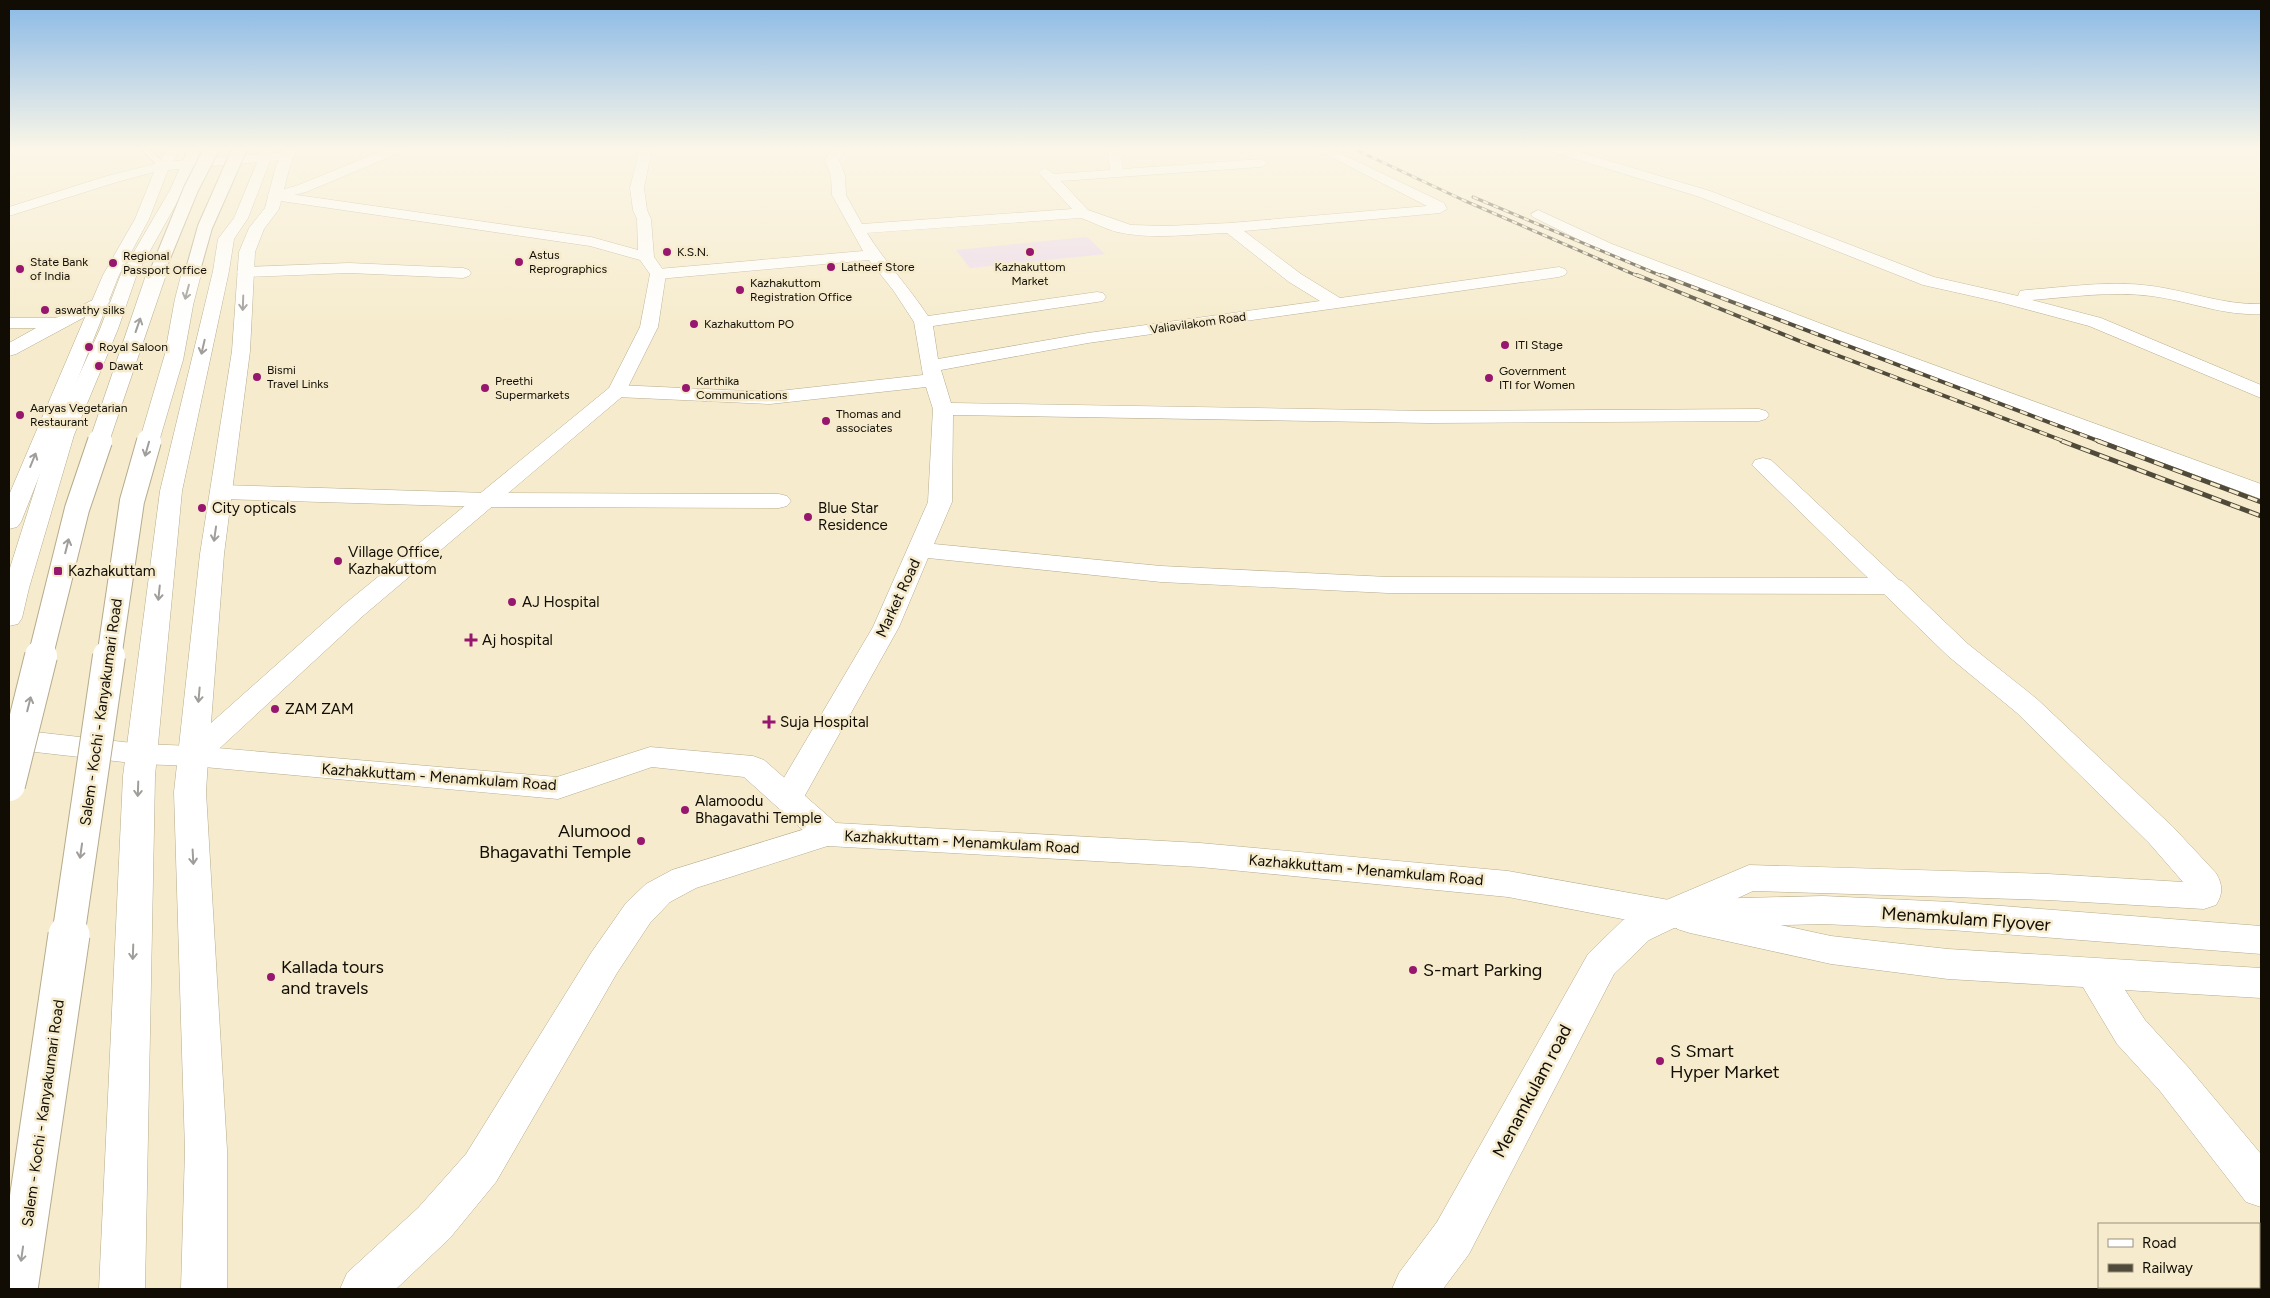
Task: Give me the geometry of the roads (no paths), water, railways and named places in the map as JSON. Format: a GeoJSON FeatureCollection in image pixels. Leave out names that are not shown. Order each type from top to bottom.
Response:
{"type":"FeatureCollection","features":[{"type":"Feature","properties":{"kind":"main road"},"geometry":{"type":"LineString","coordinates":[[9,522],[15,492],[111,275],[146,209]]}},
{"type":"Feature","properties":{"kind":"main road"},"geometry":{"type":"LineString","coordinates":[[9,618],[16,588],[63,435],[109,329],[129,274],[166,209]]}},
{"type":"Feature","properties":{"kind":"main road"},"geometry":{"type":"LineString","coordinates":[[9,785],[77,508],[156,275],[183,209]]}},
{"type":"Feature","properties":{"kind":"main road","name":"Salem - Kochi - Kanyakumari Road"},"geometry":{"type":"LineString","coordinates":[[17,1289],[132,501],[174,357],[184,302],[205,228],[222,209]]}},
{"type":"Feature","properties":{"kind":"main road"},"geometry":{"type":"LineString","coordinates":[[122,1289],[141,754],[171,491],[221,271],[226,239],[245,209]]}},
{"type":"Feature","properties":{"kind":"main road"},"geometry":{"type":"LineString","coordinates":[[204,1289],[206,1150],[190,792],[212,554],[241,351],[245,272],[250,244],[256,228],[272,209]]}},
{"type":"Feature","properties":{"kind":"main road"},"geometry":{"type":"LineString","coordinates":[[361,209],[591,242],[652,265],[873,255]]}},
{"type":"Feature","properties":{"kind":"main road"},"geometry":{"type":"LineString","coordinates":[[193,756],[355,609],[617,391],[649,326],[652,265],[644,219],[640,209]]}},
{"type":"Feature","properties":{"kind":"main road","name":"Market Road"},"geometry":{"type":"LineString","coordinates":[[788,798],[886,627],[940,502],[943,409],[932,373],[923,322],[900,287],[873,255],[846,209]]}},
{"type":"Feature","properties":{"kind":"main road"},"geometry":{"type":"LineString","coordinates":[[1079,209],[1083,213],[1119,228],[1167,231],[1230,228],[1440,209]]}},
{"type":"Feature","properties":{"kind":"main road"},"geometry":{"type":"LineString","coordinates":[[1743,209],[1929,281],[2002,297],[2095,322],[2261,392]]}},
{"type":"Feature","properties":{"kind":"main road"},"geometry":{"type":"LineString","coordinates":[[858,229],[1083,213]]}},
{"type":"Feature","properties":{"kind":"main road"},"geometry":{"type":"LineString","coordinates":[[1538,214],[1606,247],[1819,329],[2261,492]]}},
{"type":"Feature","properties":{"kind":"main road"},"geometry":{"type":"LineString","coordinates":[[591,242],[622,232],[644,219]]}},
{"type":"Feature","properties":{"kind":"main road"},"geometry":{"type":"LineString","coordinates":[[1230,228],[1295,278],[1337,304]]}},
{"type":"Feature","properties":{"kind":"main road"},"geometry":{"type":"LineString","coordinates":[[245,272],[349,268],[463,273]]}},
{"type":"Feature","properties":{"kind":"main road","name":"Valiavilakom Road"},"geometry":{"type":"LineString","coordinates":[[932,373],[1088,338],[1559,272]]}},
{"type":"Feature","properties":{"kind":"main road"},"geometry":{"type":"LineString","coordinates":[[2002,297],[2132,290],[2153,291],[2236,308],[2261,309]]}},
{"type":"Feature","properties":{"kind":"main road"},"geometry":{"type":"LineString","coordinates":[[923,322],[1097,297]]}},
{"type":"Feature","properties":{"kind":"main road"},"geometry":{"type":"LineString","coordinates":[[9,350],[101,301]]}},
{"type":"Feature","properties":{"kind":"main road"},"geometry":{"type":"LineString","coordinates":[[9,323],[62,323]]}},
{"type":"Feature","properties":{"kind":"main road"},"geometry":{"type":"LineString","coordinates":[[617,391],[770,398],[932,373]]}},
{"type":"Feature","properties":{"kind":"main road"},"geometry":{"type":"LineString","coordinates":[[943,409],[1449,418],[1639,416],[1705,418],[1759,415]]}},
{"type":"Feature","properties":{"kind":"main road"},"geometry":{"type":"LineString","coordinates":[[1763,465],[1893,586]]}},
{"type":"Feature","properties":{"kind":"main road"},"geometry":{"type":"LineString","coordinates":[[221,492],[488,500],[779,501]]}},
{"type":"Feature","properties":{"kind":"main road"},"geometry":{"type":"LineString","coordinates":[[920,550],[1161,574],[1388,585],[1893,586]]}},
{"type":"Feature","properties":{"kind":"main road","name":"Menamkulam road"},"geometry":{"type":"LineString","coordinates":[[1415,1289],[1453,1238],[1601,964],[1636,930],[1749,878],[2048,887],[2204,896],[2204,882],[2161,835],[2027,706],[1958,650],[1912,607],[1893,586]]}},
{"type":"Feature","properties":{"kind":"main road","name":"Kazhakkuttam - Menamkulam Road"},"geometry":{"type":"LineString","coordinates":[[9,739],[141,754],[193,756],[558,788],[650,757],[754,767],[828,834],[1200,855],[1498,883],[1670,914]]}},
{"type":"Feature","properties":{"kind":"main road"},"geometry":{"type":"LineString","coordinates":[[363,1289],[434,1223],[481,1168],[604,963],[638,913],[658,893],[684,879],[828,834]]}},
{"type":"Feature","properties":{"kind":"main road","name":"Menamkulam Flyover"},"geometry":{"type":"LineString","coordinates":[[1670,914],[1823,910],[1951,916],[2261,940]]}},
{"type":"Feature","properties":{"kind":"main road"},"geometry":{"type":"LineString","coordinates":[[1670,914],[1831,950],[1948,964],[2261,983]]}},
{"type":"Feature","properties":{"kind":"main road"},"geometry":{"type":"LineString","coordinates":[[2094,973],[2131,1032],[2174,1079],[2261,1187]]}},
{"type":"Feature","properties":{"kind":"railway"},"geometry":{"type":"LineString","coordinates":[[1483,209],[1640,277]]}},
{"type":"Feature","properties":{"kind":"railway"},"geometry":{"type":"LineString","coordinates":[[1501,209],[1664,277]]}},
{"type":"Feature","properties":{"kind":"railway"},"geometry":{"type":"LineString","coordinates":[[1637,275],[1802,342],[2066,442]]}},
{"type":"Feature","properties":{"kind":"railway"},"geometry":{"type":"LineString","coordinates":[[1661,275],[2101,442]]}},
{"type":"Feature","properties":{"kind":"railway"},"geometry":{"type":"LineString","coordinates":[[2062,441],[2261,516]]}},
{"type":"Feature","properties":{"kind":"railway"},"geometry":{"type":"LineString","coordinates":[[2098,441],[2261,502]]}},
{"type":"Feature","properties":{"kind":"place","name":"K.S.N."},"geometry":{"type":"Point","coordinates":[667,252]}},
{"type":"Feature","properties":{"kind":"place","name":"Kazhakuttom Market"},"geometry":{"type":"Point","coordinates":[1030,252]}},
{"type":"Feature","properties":{"kind":"place","name":"Astus Reprographics"},"geometry":{"type":"Point","coordinates":[519,262]}},
{"type":"Feature","properties":{"kind":"place","name":"Regional Passport Office"},"geometry":{"type":"Point","coordinates":[113,263]}},
{"type":"Feature","properties":{"kind":"place","name":"Latheef Store"},"geometry":{"type":"Point","coordinates":[831,267]}},
{"type":"Feature","properties":{"kind":"place","name":"State Bank of India"},"geometry":{"type":"Point","coordinates":[20,269]}},
{"type":"Feature","properties":{"kind":"place","name":"Kazhakuttom Registration Office"},"geometry":{"type":"Point","coordinates":[740,290]}},
{"type":"Feature","properties":{"kind":"place","name":"aswathy silks"},"geometry":{"type":"Point","coordinates":[45,310]}},
{"type":"Feature","properties":{"kind":"place","name":"Kazhakuttom PO"},"geometry":{"type":"Point","coordinates":[694,324]}},
{"type":"Feature","properties":{"kind":"place","name":"ITI Stage"},"geometry":{"type":"Point","coordinates":[1505,345]}},
{"type":"Feature","properties":{"kind":"place","name":"Royal Saloon"},"geometry":{"type":"Point","coordinates":[89,347]}},
{"type":"Feature","properties":{"kind":"place","name":"Dawat"},"geometry":{"type":"Point","coordinates":[99,366]}},
{"type":"Feature","properties":{"kind":"place","name":"Bismi Travel Links"},"geometry":{"type":"Point","coordinates":[257,377]}},
{"type":"Feature","properties":{"kind":"place","name":"Government ITI for Women"},"geometry":{"type":"Point","coordinates":[1489,378]}},
{"type":"Feature","properties":{"kind":"place","name":"Preethi Supermarkets"},"geometry":{"type":"Point","coordinates":[485,388]}},
{"type":"Feature","properties":{"kind":"place","name":"Karthika Communications"},"geometry":{"type":"Point","coordinates":[686,388]}},
{"type":"Feature","properties":{"kind":"place","name":"Aaryas Vegetarian Restaurant"},"geometry":{"type":"Point","coordinates":[20,415]}},
{"type":"Feature","properties":{"kind":"place","name":"Thomas and associates"},"geometry":{"type":"Point","coordinates":[826,421]}},
{"type":"Feature","properties":{"kind":"place","name":"City opticals"},"geometry":{"type":"Point","coordinates":[202,508]}},
{"type":"Feature","properties":{"kind":"place","name":"Blue Star Residence"},"geometry":{"type":"Point","coordinates":[808,517]}},
{"type":"Feature","properties":{"kind":"place","name":"Village Office, Kazhakuttom"},"geometry":{"type":"Point","coordinates":[338,561]}},
{"type":"Feature","properties":{"kind":"place","name":"Kazhakuttam"},"geometry":{"type":"Point","coordinates":[58,571]}},
{"type":"Feature","properties":{"kind":"place","name":"AJ Hospital"},"geometry":{"type":"Point","coordinates":[512,602]}},
{"type":"Feature","properties":{"kind":"place","name":"Aj hospital"},"geometry":{"type":"Point","coordinates":[471,640]}},
{"type":"Feature","properties":{"kind":"place","name":"ZAM ZAM"},"geometry":{"type":"Point","coordinates":[275,709]}},
{"type":"Feature","properties":{"kind":"place","name":"Suja Hospital"},"geometry":{"type":"Point","coordinates":[769,722]}},
{"type":"Feature","properties":{"kind":"place","name":"Alamoodu Bhagavathi Temple"},"geometry":{"type":"Point","coordinates":[685,810]}},
{"type":"Feature","properties":{"kind":"place","name":"Alumood Bhagavathi Temple"},"geometry":{"type":"Point","coordinates":[641,841]}},
{"type":"Feature","properties":{"kind":"place","name":"S-mart Parking"},"geometry":{"type":"Point","coordinates":[1413,970]}},
{"type":"Feature","properties":{"kind":"place","name":"Kallada tours and travels"},"geometry":{"type":"Point","coordinates":[271,977]}},
{"type":"Feature","properties":{"kind":"place","name":"S Smart Hyper Market"},"geometry":{"type":"Point","coordinates":[1660,1061]}}]}
